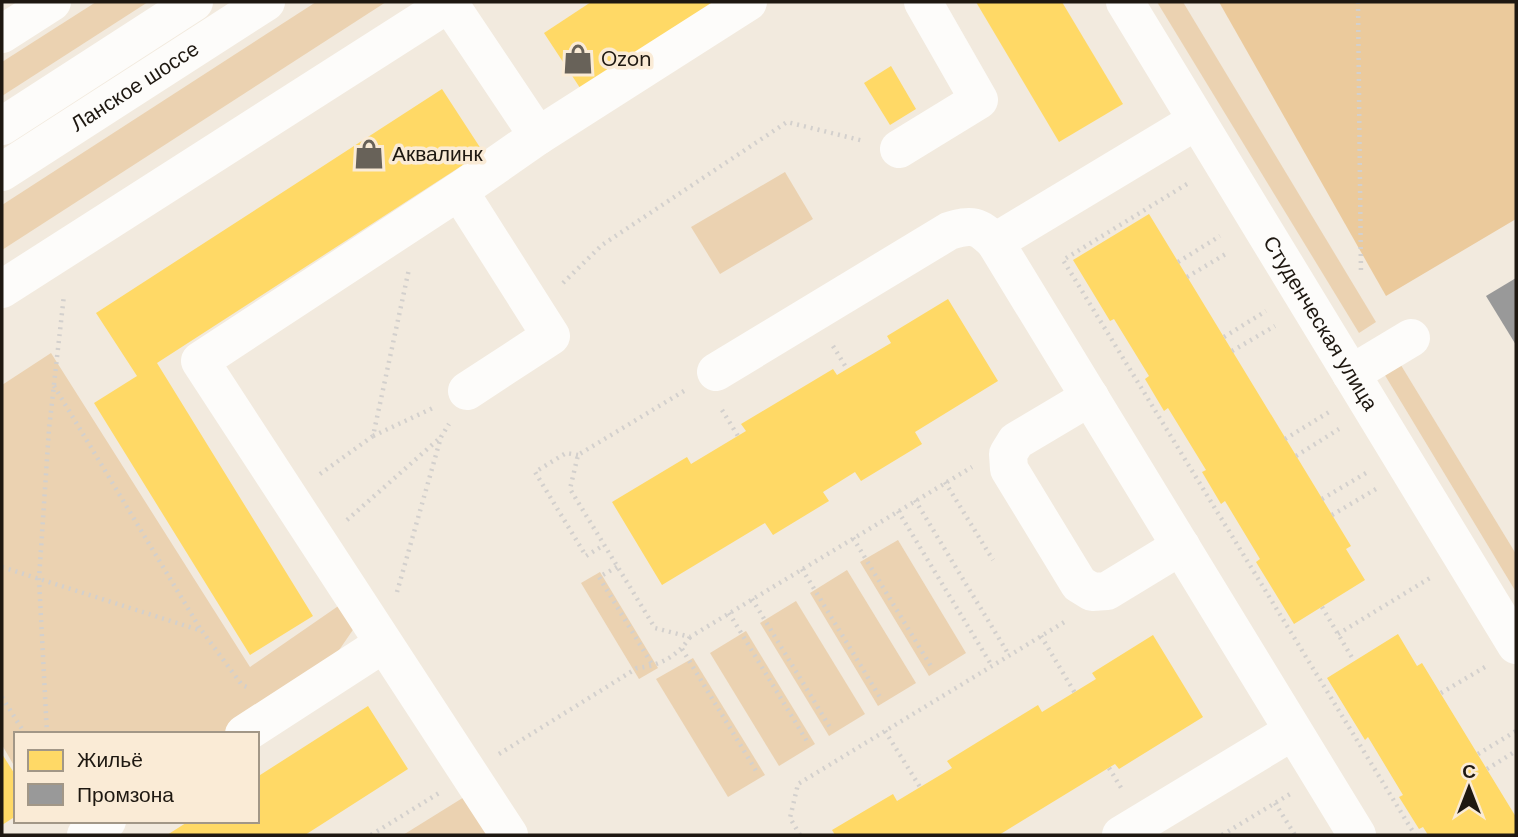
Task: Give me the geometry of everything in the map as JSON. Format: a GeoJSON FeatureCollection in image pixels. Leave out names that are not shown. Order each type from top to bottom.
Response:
{"type":"FeatureCollection","features":[{"type":"Feature","properties":{"kind":"street"},"geometry":{"type":"LineString","coordinates":[[2,34],[51,2]]}},
{"type":"Feature","properties":{"kind":"street","name":"Ланское шоссе"},"geometry":{"type":"LineString","coordinates":[[2,126],[194,2]]}},
{"type":"Feature","properties":{"kind":"street","name":"Ланское шоссе"},"geometry":{"type":"LineString","coordinates":[[2,172],[265,2]]}},
{"type":"Feature","properties":{"kind":"street"},"geometry":{"type":"LineString","coordinates":[[2,289],[450,2],[538,136]]}},
{"type":"Feature","properties":{"kind":"street"},"geometry":{"type":"LineString","coordinates":[[509,835],[200,361],[538,136],[748,2]]}},
{"type":"Feature","properties":{"kind":"street"},"geometry":{"type":"LineString","coordinates":[[899,149],[979,100],[923,2]]}},
{"type":"Feature","properties":{"kind":"street","name":"Студенческая улица"},"geometry":{"type":"LineString","coordinates":[[1125,2],[1516,645]]}},
{"type":"Feature","properties":{"kind":"street"},"geometry":{"type":"LineString","coordinates":[[995,242],[1196,121]]}},
{"type":"Feature","properties":{"kind":"street"},"geometry":{"type":"LineString","coordinates":[[459,191],[551,336],[467,391]]}},
{"type":"Feature","properties":{"kind":"street"},"geometry":{"type":"LineString","coordinates":[[716,372],[949,231],[966,226],[983,230],[995,242],[1357,835]]}},
{"type":"Feature","properties":{"kind":"street"},"geometry":{"type":"LineString","coordinates":[[1351,374],[1411,338]]}},
{"type":"Feature","properties":{"kind":"street"},"geometry":{"type":"LineString","coordinates":[[1090,397],[1016,441],[1008,454],[1009,469],[1079,584],[1092,592],[1107,591],[1181,546]]}},
{"type":"Feature","properties":{"kind":"street"},"geometry":{"type":"LineString","coordinates":[[247,732],[383,644]]}},
{"type":"Feature","properties":{"kind":"street"},"geometry":{"type":"LineString","coordinates":[[1121,835],[1293,731]]}},
{"type":"Feature","properties":{"kind":"street"},"geometry":{"type":"LineString","coordinates":[[86,835],[104,823]]}},
{"type":"Feature","properties":{"kind":"path"},"geometry":{"type":"LineString","coordinates":[[1357,2],[1361,275]]}},
{"type":"Feature","properties":{"kind":"path"},"geometry":{"type":"LineString","coordinates":[[535,310],[602,245],[787,122],[899,149]]}},
{"type":"Feature","properties":{"kind":"path"},"geometry":{"type":"LineString","coordinates":[[1187,184],[1063,260],[1415,835]]}},
{"type":"Feature","properties":{"kind":"path"},"geometry":{"type":"LineString","coordinates":[[373,436],[420,217]]}},
{"type":"Feature","properties":{"kind":"path"},"geometry":{"type":"LineString","coordinates":[[1178,262],[1220,236]]}},
{"type":"Feature","properties":{"kind":"path"},"geometry":{"type":"LineString","coordinates":[[1187,277],[1229,252]]}},
{"type":"Feature","properties":{"kind":"path"},"geometry":{"type":"LineString","coordinates":[[47,732],[39,579],[48,429],[64,290]]}},
{"type":"Feature","properties":{"kind":"path"},"geometry":{"type":"LineString","coordinates":[[1223,337],[1266,312]]}},
{"type":"Feature","properties":{"kind":"path"},"geometry":{"type":"LineString","coordinates":[[1232,351],[1275,326]]}},
{"type":"Feature","properties":{"kind":"path"},"geometry":{"type":"LineString","coordinates":[[604,545],[586,556],[535,472],[566,453],[578,455],[716,372]]}},
{"type":"Feature","properties":{"kind":"path"},"geometry":{"type":"LineString","coordinates":[[54,384],[202,631],[242,685],[288,705]]}},
{"type":"Feature","properties":{"kind":"path"},"geometry":{"type":"LineString","coordinates":[[288,497],[373,436],[467,391]]}},
{"type":"Feature","properties":{"kind":"path"},"geometry":{"type":"LineString","coordinates":[[383,644],[441,437],[467,391]]}},
{"type":"Feature","properties":{"kind":"path"},"geometry":{"type":"LineString","coordinates":[[1285,439],[1329,412]]}},
{"type":"Feature","properties":{"kind":"path"},"geometry":{"type":"LineString","coordinates":[[1296,456],[1339,429]]}},
{"type":"Feature","properties":{"kind":"path"},"geometry":{"type":"LineString","coordinates":[[319,545],[441,437]]}},
{"type":"Feature","properties":{"kind":"path"},"geometry":{"type":"LineString","coordinates":[[371,835],[637,668],[653,666],[682,649],[690,637],[915,500],[984,459],[1008,454]]}},
{"type":"Feature","properties":{"kind":"path"},"geometry":{"type":"LineString","coordinates":[[578,455],[570,489],[655,628],[690,637]]}},
{"type":"Feature","properties":{"kind":"path"},"geometry":{"type":"LineString","coordinates":[[1322,499],[1366,473]]}},
{"type":"Feature","properties":{"kind":"path"},"geometry":{"type":"LineString","coordinates":[[946,482],[993,560]]}},
{"type":"Feature","properties":{"kind":"path"},"geometry":{"type":"LineString","coordinates":[[1332,515],[1376,489]]}},
{"type":"Feature","properties":{"kind":"path"},"geometry":{"type":"LineString","coordinates":[[915,500],[1009,655]]}},
{"type":"Feature","properties":{"kind":"path"},"geometry":{"type":"LineString","coordinates":[[898,511],[992,666]]}},
{"type":"Feature","properties":{"kind":"path"},"geometry":{"type":"LineString","coordinates":[[853,538],[932,668]]}},
{"type":"Feature","properties":{"kind":"path"},"geometry":{"type":"LineString","coordinates":[[617,566],[599,577],[653,666]]}},
{"type":"Feature","properties":{"kind":"path"},"geometry":{"type":"LineString","coordinates":[[2,567],[202,631]]}},
{"type":"Feature","properties":{"kind":"path"},"geometry":{"type":"LineString","coordinates":[[802,569],[881,699]]}},
{"type":"Feature","properties":{"kind":"path"},"geometry":{"type":"LineString","coordinates":[[1338,634],[1431,578]]}},
{"type":"Feature","properties":{"kind":"path"},"geometry":{"type":"LineString","coordinates":[[800,835],[790,818],[798,784],[1078,613],[1092,592]]}},
{"type":"Feature","properties":{"kind":"path"},"geometry":{"type":"LineString","coordinates":[[752,599],[831,729]]}},
{"type":"Feature","properties":{"kind":"path"},"geometry":{"type":"LineString","coordinates":[[1322,607],[1354,661]]}},
{"type":"Feature","properties":{"kind":"path"},"geometry":{"type":"LineString","coordinates":[[729,613],[808,743]]}},
{"type":"Feature","properties":{"kind":"path"},"geometry":{"type":"LineString","coordinates":[[1041,636],[1075,692]]}},
{"type":"Feature","properties":{"kind":"path"},"geometry":{"type":"LineString","coordinates":[[682,649],[758,774]]}},
{"type":"Feature","properties":{"kind":"path"},"geometry":{"type":"LineString","coordinates":[[1441,693],[1485,666]]}},
{"type":"Feature","properties":{"kind":"path"},"geometry":{"type":"LineString","coordinates":[[2,697],[24,732]]}},
{"type":"Feature","properties":{"kind":"path"},"geometry":{"type":"LineString","coordinates":[[885,731],[919,787]]}},
{"type":"Feature","properties":{"kind":"path"},"geometry":{"type":"LineString","coordinates":[[1478,754],[1516,731]]}},
{"type":"Feature","properties":{"kind":"path"},"geometry":{"type":"LineString","coordinates":[[1487,769],[1516,751]]}},
{"type":"Feature","properties":{"kind":"path"},"geometry":{"type":"LineString","coordinates":[[1275,803],[1295,835]]}},
{"type":"Feature","properties":{"kind":"shaded area"},"geometry":{"type":"Polygon","coordinates":[[[96,2],[148,2],[2,96],[2,62],[96,2]]]}},
{"type":"Feature","properties":{"kind":"shaded area"},"geometry":{"type":"Polygon","coordinates":[[[316,2],[386,2],[2,250],[2,205],[316,2]]]}},
{"type":"Feature","properties":{"kind":"shaded area"},"geometry":{"type":"Polygon","coordinates":[[[1157,2],[1183,2],[1376,322],[1359,333],[1157,2]]]}},
{"type":"Feature","properties":{"kind":"shaded area"},"geometry":{"type":"Polygon","coordinates":[[[1219,2],[1516,2],[1516,219],[1386,296],[1219,2]]]}},
{"type":"Feature","properties":{"kind":"shaded area"},"geometry":{"type":"Polygon","coordinates":[[[785,172],[813,219],[720,274],[691,227],[785,172]]]}},
{"type":"Feature","properties":{"kind":"shaded area"},"geometry":{"type":"Polygon","coordinates":[[[51,353],[250,667],[347,600],[359,621],[333,659],[225,732],[14,732],[14,766],[2,745],[2,385],[51,353]]]}},
{"type":"Feature","properties":{"kind":"shaded area"},"geometry":{"type":"Polygon","coordinates":[[[1399,362],[1516,554],[1516,592],[1383,372],[1399,362]]]}},
{"type":"Feature","properties":{"kind":"shaded area"},"geometry":{"type":"Polygon","coordinates":[[[898,540],[966,653],[929,676],[860,562],[898,540]]]}},
{"type":"Feature","properties":{"kind":"shaded area"},"geometry":{"type":"Polygon","coordinates":[[[847,570],[916,683],[878,706],[810,593],[847,570]]]}},
{"type":"Feature","properties":{"kind":"shaded area"},"geometry":{"type":"Polygon","coordinates":[[[600,572],[658,668],[639,679],[581,583],[600,572]]]}},
{"type":"Feature","properties":{"kind":"shaded area"},"geometry":{"type":"Polygon","coordinates":[[[796,601],[865,714],[829,736],[760,623],[796,601]]]}},
{"type":"Feature","properties":{"kind":"shaded area"},"geometry":{"type":"Polygon","coordinates":[[[746,631],[815,744],[779,766],[710,653],[746,631]]]}},
{"type":"Feature","properties":{"kind":"shaded area"},"geometry":{"type":"Polygon","coordinates":[[[693,658],[765,775],[728,797],[656,679],[693,658]]]}},
{"type":"Feature","properties":{"kind":"shaded area"},"geometry":{"type":"Polygon","coordinates":[[[469,794],[493,835],[403,835],[469,794]]]}},
{"type":"Feature","properties":{"kind":"building: Жильё"},"geometry":{"type":"Polygon","coordinates":[[[591,2],[727,2],[584,94],[544,33],[591,2]]]}},
{"type":"Feature","properties":{"kind":"building: Жильё"},"geometry":{"type":"Polygon","coordinates":[[[976,2],[1062,2],[1123,104],[1059,142],[976,2]]]}},
{"type":"Feature","properties":{"kind":"building: Жильё"},"geometry":{"type":"Polygon","coordinates":[[[891,66],[916,109],[890,125],[864,83],[891,66]]]}},
{"type":"Feature","properties":{"kind":"building: Жильё"},"geometry":{"type":"Polygon","coordinates":[[[442,89],[483,152],[157,363],[313,616],[250,655],[94,403],[137,376],[96,313],[442,89]]]}},
{"type":"Feature","properties":{"kind":"building: Жильё"},"geometry":{"type":"Polygon","coordinates":[[[1149,214],[1351,546],[1346,549],[1365,580],[1294,624],[1256,562],[1260,559],[1225,501],[1221,504],[1202,472],[1206,470],[1168,408],[1164,411],[1145,379],[1149,376],[1114,319],[1110,321],[1073,260],[1149,214]]]}},
{"type":"Feature","properties":{"kind":"building: Жильё"},"geometry":{"type":"Polygon","coordinates":[[[948,299],[998,381],[915,432],[922,444],[861,481],[855,472],[823,492],[829,501],[773,535],[765,523],[662,585],[612,502],[687,457],[691,464],[746,431],[741,424],[833,369],[837,375],[891,343],[887,336],[948,299]]]}},
{"type":"Feature","properties":{"kind":"building: Жильё"},"geometry":{"type":"Polygon","coordinates":[[[1398,634],[1417,666],[1422,663],[1516,817],[1516,835],[1428,835],[1423,827],[1419,829],[1399,797],[1403,795],[1368,737],[1365,740],[1327,678],[1398,634]]]}},
{"type":"Feature","properties":{"kind":"building: Жильё"},"geometry":{"type":"Polygon","coordinates":[[[1153,635],[1203,717],[1119,769],[1115,764],[999,835],[835,835],[832,830],[893,794],[897,801],[952,768],[947,761],[1038,705],[1042,712],[1096,679],[1092,673],[1153,635]]]}},
{"type":"Feature","properties":{"kind":"building: Жильё"},"geometry":{"type":"Polygon","coordinates":[[[368,706],[408,769],[305,835],[167,835],[186,823],[259,823],[259,776],[368,706]]]}},
{"type":"Feature","properties":{"kind":"building: Жильё"},"geometry":{"type":"Polygon","coordinates":[[[2,754],[14,773],[14,817],[2,825],[2,754]]]}},
{"type":"Feature","properties":{"kind":"building: Промзона"},"geometry":{"type":"Polygon","coordinates":[[[1516,278],[1516,345],[1486,296],[1516,278]]]}},
{"type":"Feature","properties":{"kind":"place","name":"Ozon"},"geometry":{"type":"Point","coordinates":[578,59]}},
{"type":"Feature","properties":{"kind":"place","name":"Аквалинк"},"geometry":{"type":"Point","coordinates":[369,154]}}]}
